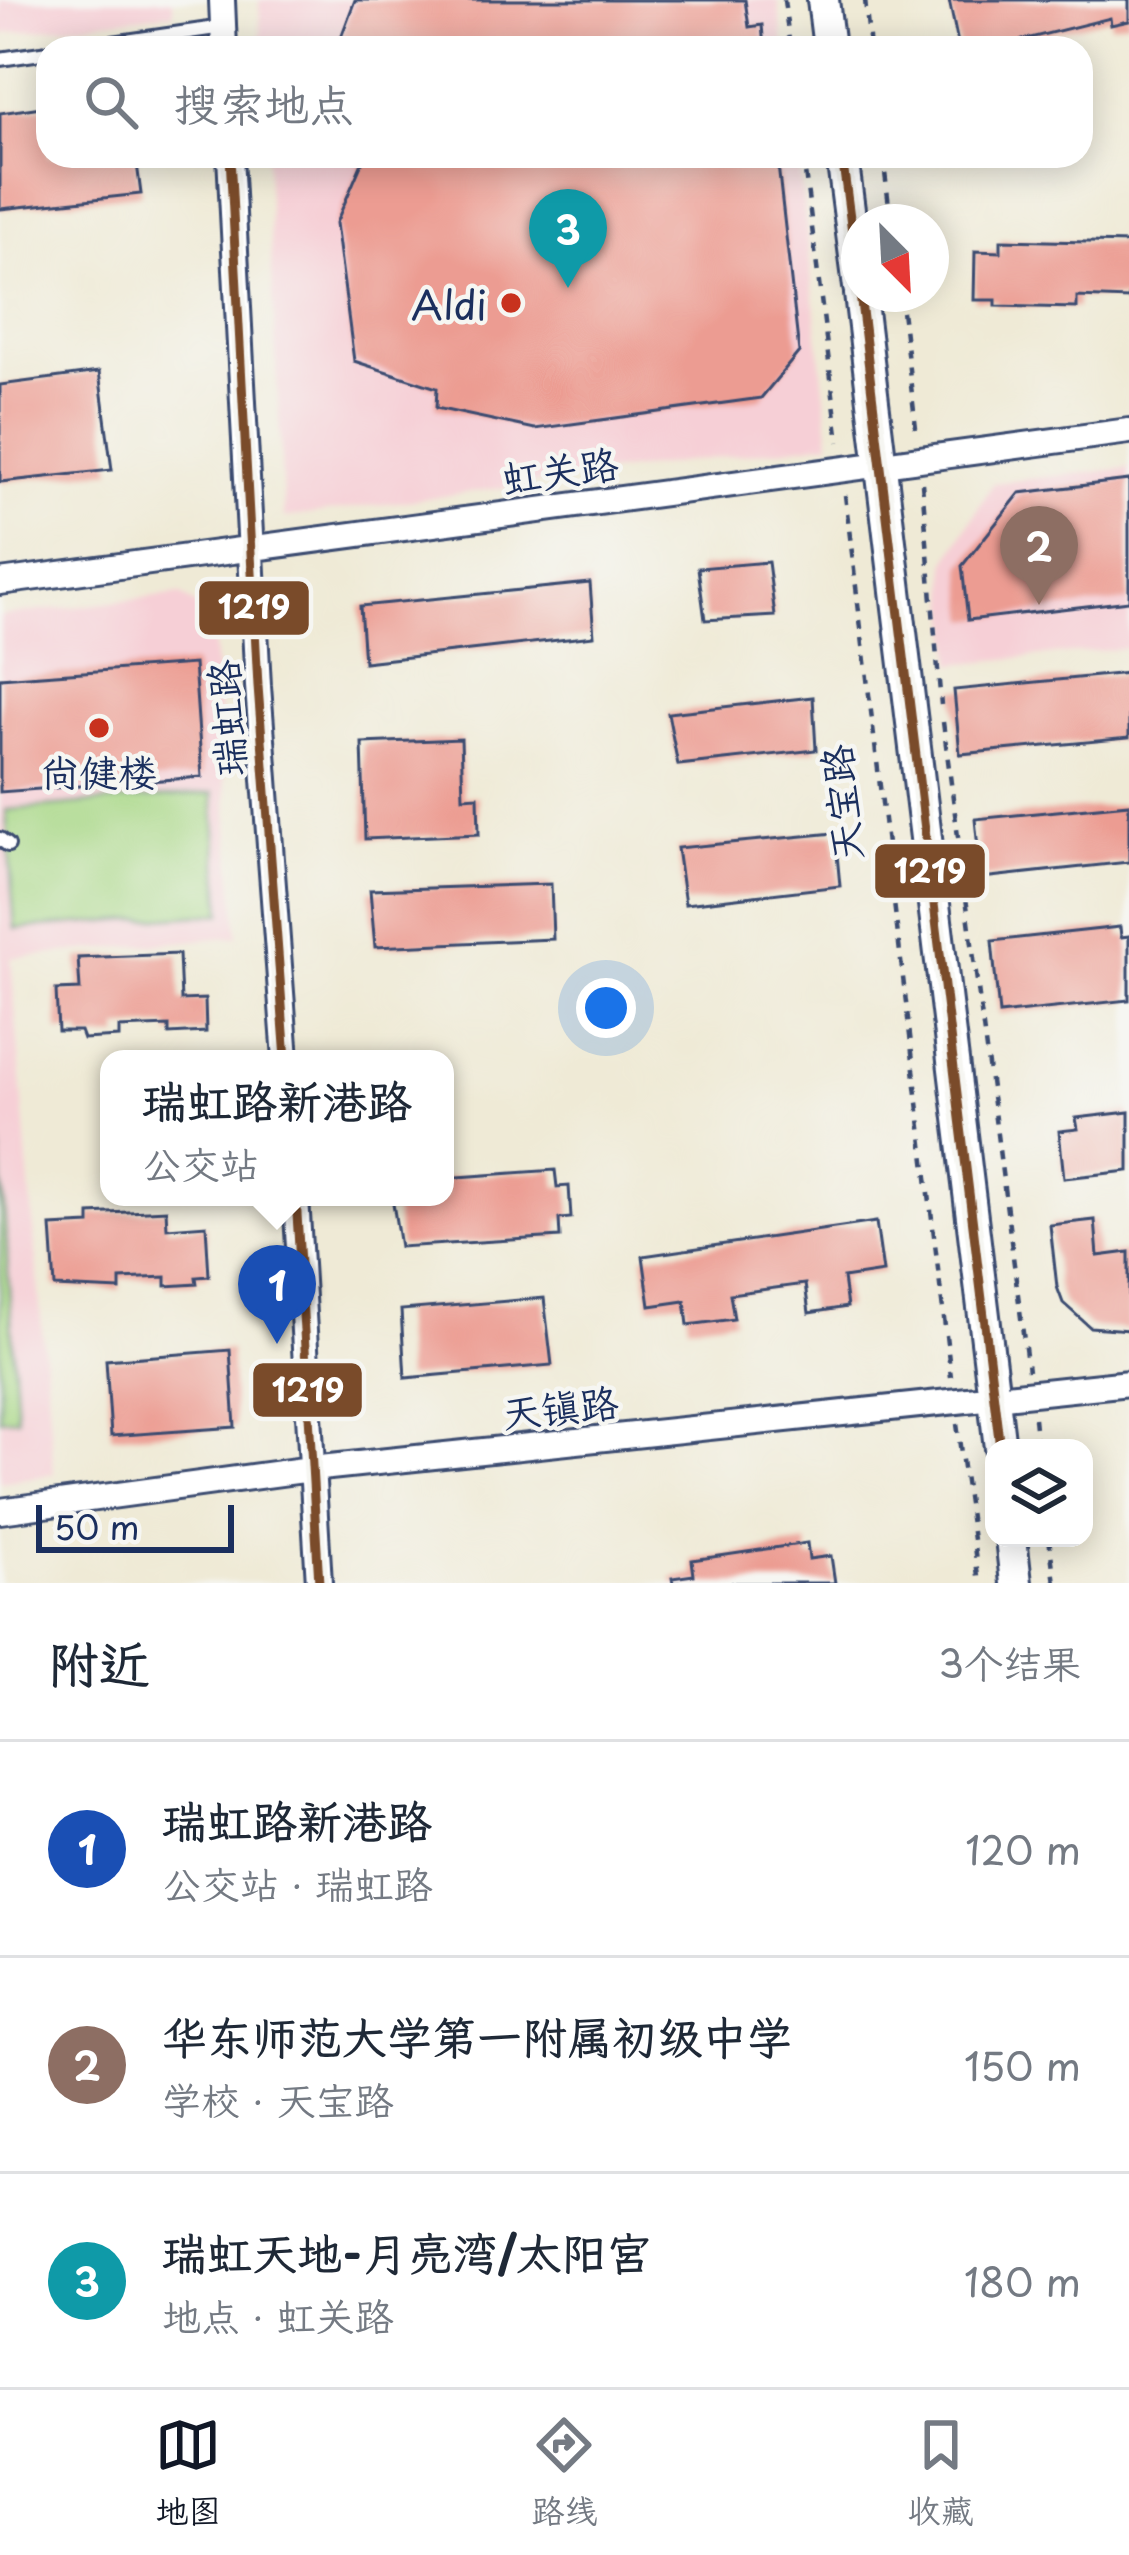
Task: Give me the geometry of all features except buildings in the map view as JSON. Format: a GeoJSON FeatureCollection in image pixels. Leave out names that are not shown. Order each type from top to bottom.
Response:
{"type":"FeatureCollection","features":[{"type":"Feature","properties":{"kind":"street"},"geometry":{"type":"LineString","coordinates":[[222,0],[224,36]]}},
{"type":"Feature","properties":{"kind":"street"},"geometry":{"type":"LineString","coordinates":[[824,0],[828,36]]}},
{"type":"Feature","properties":{"kind":"street","name":"瑞虹路"},"geometry":{"type":"LineString","coordinates":[[231,168],[285,1050]]}},
{"type":"Feature","properties":{"kind":"street","name":"天宝路"},"geometry":{"type":"LineString","coordinates":[[844,168],[848,204]]}},
{"type":"Feature","properties":{"kind":"street","name":"天宝路"},"geometry":{"type":"LineString","coordinates":[[863,312],[947,1042],[999,1439]]}},
{"type":"Feature","properties":{"kind":"street","name":"虹关路"},"geometry":{"type":"LineString","coordinates":[[0,582],[1129,431]]}},
{"type":"Feature","properties":{"kind":"street"},"geometry":{"type":"LineString","coordinates":[[296,1206],[319,1583]]}},
{"type":"Feature","properties":{"kind":"street","name":"天镇路"},"geometry":{"type":"LineString","coordinates":[[0,1511],[311,1469],[1129,1383]]}},
{"type":"Feature","properties":{"kind":"street"},"geometry":{"type":"LineString","coordinates":[[1012,1547],[1016,1583]]}},
{"type":"Feature","properties":{"kind":"lane"},"geometry":{"type":"LineString","coordinates":[[0,59],[36,54]]}},
{"type":"Feature","properties":{"kind":"path"},"geometry":{"type":"LineString","coordinates":[[784,0],[788,36]]}},
{"type":"Feature","properties":{"kind":"path"},"geometry":{"type":"LineString","coordinates":[[865,0],[870,36]]}},
{"type":"Feature","properties":{"kind":"path","name":"天宝路"},"geometry":{"type":"LineString","coordinates":[[804,168],[884,858],[979,1583]]}},
{"type":"Feature","properties":{"kind":"path"},"geometry":{"type":"LineString","coordinates":[[885,168],[889,204]]}},
{"type":"Feature","properties":{"kind":"path"},"geometry":{"type":"LineString","coordinates":[[902,312],[941,710],[1036,1439]]}},
{"type":"Feature","properties":{"kind":"path"},"geometry":{"type":"LineString","coordinates":[[1050,1547],[1055,1583]]}},
{"type":"Feature","properties":{"kind":"shaded area"},"geometry":{"type":"Polygon","coordinates":[[[0,0],[173,0],[173,13],[0,34],[0,0]]]}},
{"type":"Feature","properties":{"kind":"shaded area"},"geometry":{"type":"Polygon","coordinates":[[[259,0],[778,0],[782,36],[260,36],[259,0]]]}},
{"type":"Feature","properties":{"kind":"shaded area"},"geometry":{"type":"Polygon","coordinates":[[[267,168],[799,168],[830,442],[284,518],[267,168]]]}},
{"type":"Feature","properties":{"kind":"shaded area"},"geometry":{"type":"Polygon","coordinates":[[[1129,468],[1129,648],[953,664],[946,563],[993,483],[1129,468]]]}},
{"type":"Feature","properties":{"kind":"shaded area"},"geometry":{"type":"Polygon","coordinates":[[[180,594],[207,614],[213,635],[238,936],[11,958],[54,1474],[0,1482],[0,616],[180,594]]]}},
{"type":"Feature","properties":{"kind":"green space"},"geometry":{"type":"Polygon","coordinates":[[[213,793],[222,913],[15,929],[6,810],[213,793]]]}},
{"type":"Feature","properties":{"kind":"green space"},"geometry":{"type":"Polygon","coordinates":[[[0,1142],[17,1418],[0,1419],[0,1142]]]}},
{"type":"Feature","properties":{"kind":"transit line","name":"1219"},"geometry":{"type":"LineString","coordinates":[[231,168],[258,686],[285,1050]]}},
{"type":"Feature","properties":{"kind":"transit line","name":"1219"},"geometry":{"type":"LineString","coordinates":[[844,168],[848,204]]}},
{"type":"Feature","properties":{"kind":"transit line","name":"1219"},"geometry":{"type":"LineString","coordinates":[[862,312],[999,1439]]}},
{"type":"Feature","properties":{"kind":"transit line","name":"1219"},"geometry":{"type":"LineString","coordinates":[[297,1206],[319,1583]]}},
{"type":"Feature","properties":{"kind":"place","name":"瑞虹天地-月亮湾/太阳宫"},"geometry":{"type":"Point","coordinates":[568,288]}},
{"type":"Feature","properties":{"kind":"place","name":"Aldi"},"geometry":{"type":"Point","coordinates":[511,303]}},
{"type":"Feature","properties":{"kind":"place","name":"华东师范大学第一附属初级中学"},"geometry":{"type":"Point","coordinates":[1039,605]}},
{"type":"Feature","properties":{"kind":"place","name":"尚健楼"},"geometry":{"type":"Point","coordinates":[99,728]}},
{"type":"Feature","properties":{"kind":"place","name":"瑞虹路新港路"},"geometry":{"type":"Point","coordinates":[277,1344]}}]}
